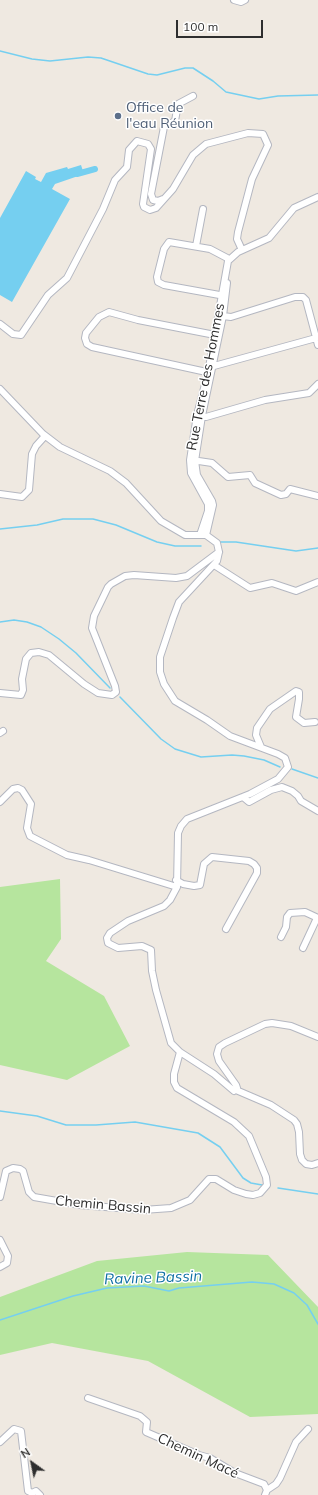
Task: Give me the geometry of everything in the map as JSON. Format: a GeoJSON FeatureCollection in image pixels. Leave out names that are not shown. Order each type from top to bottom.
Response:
{"type":"FeatureCollection","features":[{"type":"Feature","properties":{"kind":"street"},"geometry":{"type":"LineString","coordinates":[[234,0],[241,2],[245,0]]}},
{"type":"Feature","properties":{"kind":"street"},"geometry":{"type":"LineString","coordinates":[[164,198],[158,201],[153,200],[151,194],[164,127],[175,121],[178,104],[193,96]]}},
{"type":"Feature","properties":{"kind":"street"},"geometry":{"type":"LineString","coordinates":[[0,324],[13,334],[21,335],[48,295],[67,278],[103,209],[115,180],[127,167],[129,150],[137,141],[144,142],[151,149],[143,201],[144,207],[150,210],[156,208],[173,189],[193,155],[206,144],[248,133],[263,134],[268,144],[252,178],[238,232],[237,239],[242,250]]}},
{"type":"Feature","properties":{"kind":"street"},"geometry":{"type":"LineString","coordinates":[[224,296],[164,285],[158,282],[157,277],[164,249],[169,242],[210,249],[229,260],[242,250],[269,238],[294,208],[318,197]]}},
{"type":"Feature","properties":{"kind":"street"},"geometry":{"type":"LineString","coordinates":[[196,246],[203,209]]}},
{"type":"Feature","properties":{"kind":"street","name":"Rue Terre des Hommes"},"geometry":{"type":"LineString","coordinates":[[203,535],[208,504],[191,473],[200,416],[210,373],[215,335],[224,296],[229,260]]}},
{"type":"Feature","properties":{"kind":"street","name":"Rue Terre des Hommes"},"geometry":{"type":"LineString","coordinates":[[210,373],[214,366],[224,316],[224,296]]}},
{"type":"Feature","properties":{"kind":"street"},"geometry":{"type":"LineString","coordinates":[[214,366],[317,342],[306,300],[303,297],[295,297],[231,317],[224,316]]}},
{"type":"Feature","properties":{"kind":"street"},"geometry":{"type":"LineString","coordinates":[[210,373],[92,347],[87,344],[84,338],[98,317],[109,312],[138,320],[215,335]]}},
{"type":"Feature","properties":{"kind":"street"},"geometry":{"type":"LineString","coordinates":[[200,416],[265,400],[310,393],[318,384]]}},
{"type":"Feature","properties":{"kind":"street"},"geometry":{"type":"LineString","coordinates":[[0,389],[45,436],[60,447],[110,471],[126,483],[161,521],[169,527],[185,535],[203,535],[217,543],[219,552],[214,565],[179,602],[160,657],[160,672],[164,684],[175,701],[230,736],[261,747],[285,758],[288,767],[278,778],[243,797],[193,815],[181,826],[178,834],[177,888],[170,900],[164,906],[128,921],[110,933],[107,938],[108,943],[118,948],[142,946],[151,950],[152,970],[163,1018],[171,1043],[180,1052],[214,1074],[229,1089],[236,1090],[271,1105],[294,1120],[297,1124],[299,1132],[300,1154],[302,1160],[306,1164],[312,1165],[318,1163]]}},
{"type":"Feature","properties":{"kind":"street"},"geometry":{"type":"LineString","coordinates":[[0,494],[22,497],[29,490],[32,454],[36,446],[45,436]]}},
{"type":"Feature","properties":{"kind":"street"},"geometry":{"type":"LineString","coordinates":[[193,460],[212,463],[228,477],[250,475],[255,483],[281,495],[286,494],[290,489],[318,496]]}},
{"type":"Feature","properties":{"kind":"street"},"geometry":{"type":"LineString","coordinates":[[0,693],[21,695],[23,690],[22,679],[26,659],[31,653],[39,652],[49,655],[84,684],[98,692],[112,695],[116,692],[115,686],[92,628],[94,616],[108,587],[125,576],[134,575],[176,578],[187,576],[219,552]]}},
{"type":"Feature","properties":{"kind":"street"},"geometry":{"type":"LineString","coordinates":[[214,565],[250,588],[272,584],[296,591],[318,582]]}},
{"type":"Feature","properties":{"kind":"street"},"geometry":{"type":"LineString","coordinates":[[261,747],[256,735],[257,728],[270,709],[296,691],[299,692],[296,717],[304,723],[314,722]]}},
{"type":"Feature","properties":{"kind":"street"},"geometry":{"type":"LineString","coordinates":[[243,797],[249,802],[271,790],[282,787],[292,791],[301,801],[318,811]]}},
{"type":"Feature","properties":{"kind":"street"},"geometry":{"type":"LineString","coordinates":[[0,802],[13,789],[18,788],[22,790],[31,804],[28,828],[30,836],[67,855],[89,860],[177,888]]}},
{"type":"Feature","properties":{"kind":"street"},"geometry":{"type":"LineString","coordinates":[[176,880],[183,884],[194,886],[200,885],[204,864],[212,857],[217,856],[254,864],[257,868],[257,873],[226,929]]}},
{"type":"Feature","properties":{"kind":"street"},"geometry":{"type":"LineString","coordinates":[[281,937],[286,927],[286,917],[290,913],[305,912],[318,918],[303,948]]}},
{"type":"Feature","properties":{"kind":"street"},"geometry":{"type":"LineString","coordinates":[[236,1090],[234,1082],[219,1061],[217,1054],[219,1047],[225,1043],[265,1024],[272,1023],[291,1026],[318,1037]]}},
{"type":"Feature","properties":{"kind":"street","name":"Chemin Bassin"},"geometry":{"type":"LineString","coordinates":[[0,1197],[6,1171],[13,1168],[23,1171],[29,1192],[34,1197],[80,1205],[143,1210],[171,1208],[190,1200],[200,1187],[209,1179],[216,1179],[234,1190],[246,1194],[253,1195],[260,1193],[267,1185],[266,1177],[249,1136],[234,1122],[177,1088],[174,1082],[174,1074],[180,1052]]}},
{"type":"Feature","properties":{"kind":"street"},"geometry":{"type":"LineString","coordinates":[[0,1240],[8,1256],[7,1263],[0,1266]]}},
{"type":"Feature","properties":{"kind":"street","name":"Chemin Macé"},"geometry":{"type":"LineString","coordinates":[[88,1398],[140,1416],[147,1422],[146,1432],[199,1455],[210,1458],[235,1473],[264,1484],[266,1492]]}},
{"type":"Feature","properties":{"kind":"street"},"geometry":{"type":"LineString","coordinates":[[0,1442],[14,1429],[22,1431],[28,1491],[32,1493],[36,1491],[39,1492],[40,1495]]}},
{"type":"Feature","properties":{"kind":"street"},"geometry":{"type":"LineString","coordinates":[[266,1492],[276,1484],[296,1442],[308,1429]]}},
{"type":"Feature","properties":{"kind":"green space"},"geometry":{"type":"Polygon","coordinates":[[[60,879],[61,939],[46,961],[104,996],[130,1046],[67,1080],[0,1065],[0,887],[60,879]]]}},
{"type":"Feature","properties":{"kind":"green space"},"geometry":{"type":"Polygon","coordinates":[[[187,1252],[268,1255],[318,1307],[318,1414],[250,1417],[148,1361],[52,1343],[0,1355],[0,1297],[97,1261],[187,1252]]]}},
{"type":"Feature","properties":{"kind":"water"},"geometry":{"type":"Polygon","coordinates":[[[81,165],[84,174],[55,184],[52,189],[70,199],[12,302],[0,295],[0,218],[26,171],[41,182],[46,173],[81,165]]]}},
{"type":"Feature","properties":{"kind":"waterway"},"geometry":{"type":"LineString","coordinates":[[0,51],[32,59],[50,61],[88,57],[101,58],[148,74],[157,75],[185,68],[193,68],[213,81],[226,92],[259,99],[278,96],[318,95]]}},
{"type":"Feature","properties":{"kind":"waterway"},"geometry":{"type":"LineString","coordinates":[[77,174],[95,169]]}},
{"type":"Feature","properties":{"kind":"waterway"},"geometry":{"type":"LineString","coordinates":[[0,529],[37,525],[63,519],[93,519],[116,525],[157,542],[175,546],[201,546]]}},
{"type":"Feature","properties":{"kind":"waterway"},"geometry":{"type":"LineString","coordinates":[[219,542],[236,542],[296,551],[318,548]]}},
{"type":"Feature","properties":{"kind":"waterway"},"geometry":{"type":"LineString","coordinates":[[0,622],[14,620],[27,622],[41,627],[76,653],[110,688]]}},
{"type":"Feature","properties":{"kind":"waterway"},"geometry":{"type":"LineString","coordinates":[[120,697],[161,739],[175,749],[201,757],[232,755],[244,756],[264,760],[280,767]]}},
{"type":"Feature","properties":{"kind":"waterway"},"geometry":{"type":"LineString","coordinates":[[292,769],[318,778]]}},
{"type":"Feature","properties":{"kind":"waterway"},"geometry":{"type":"LineString","coordinates":[[0,1111],[37,1116],[66,1125],[96,1125],[135,1122],[198,1133],[220,1147],[243,1178],[251,1183],[262,1185]]}},
{"type":"Feature","properties":{"kind":"waterway"},"geometry":{"type":"LineString","coordinates":[[278,1188],[318,1194]]}},
{"type":"Feature","properties":{"kind":"waterway","name":"Ravine Bassin"},"geometry":{"type":"LineString","coordinates":[[0,1320],[73,1296],[107,1288],[144,1286],[169,1291],[179,1288],[252,1282],[274,1284],[294,1293],[307,1305],[318,1324]]}},
{"type":"Feature","properties":{"kind":"place","name":"Office de l'eau Réunion"},"geometry":{"type":"Point","coordinates":[118,116]}}]}
